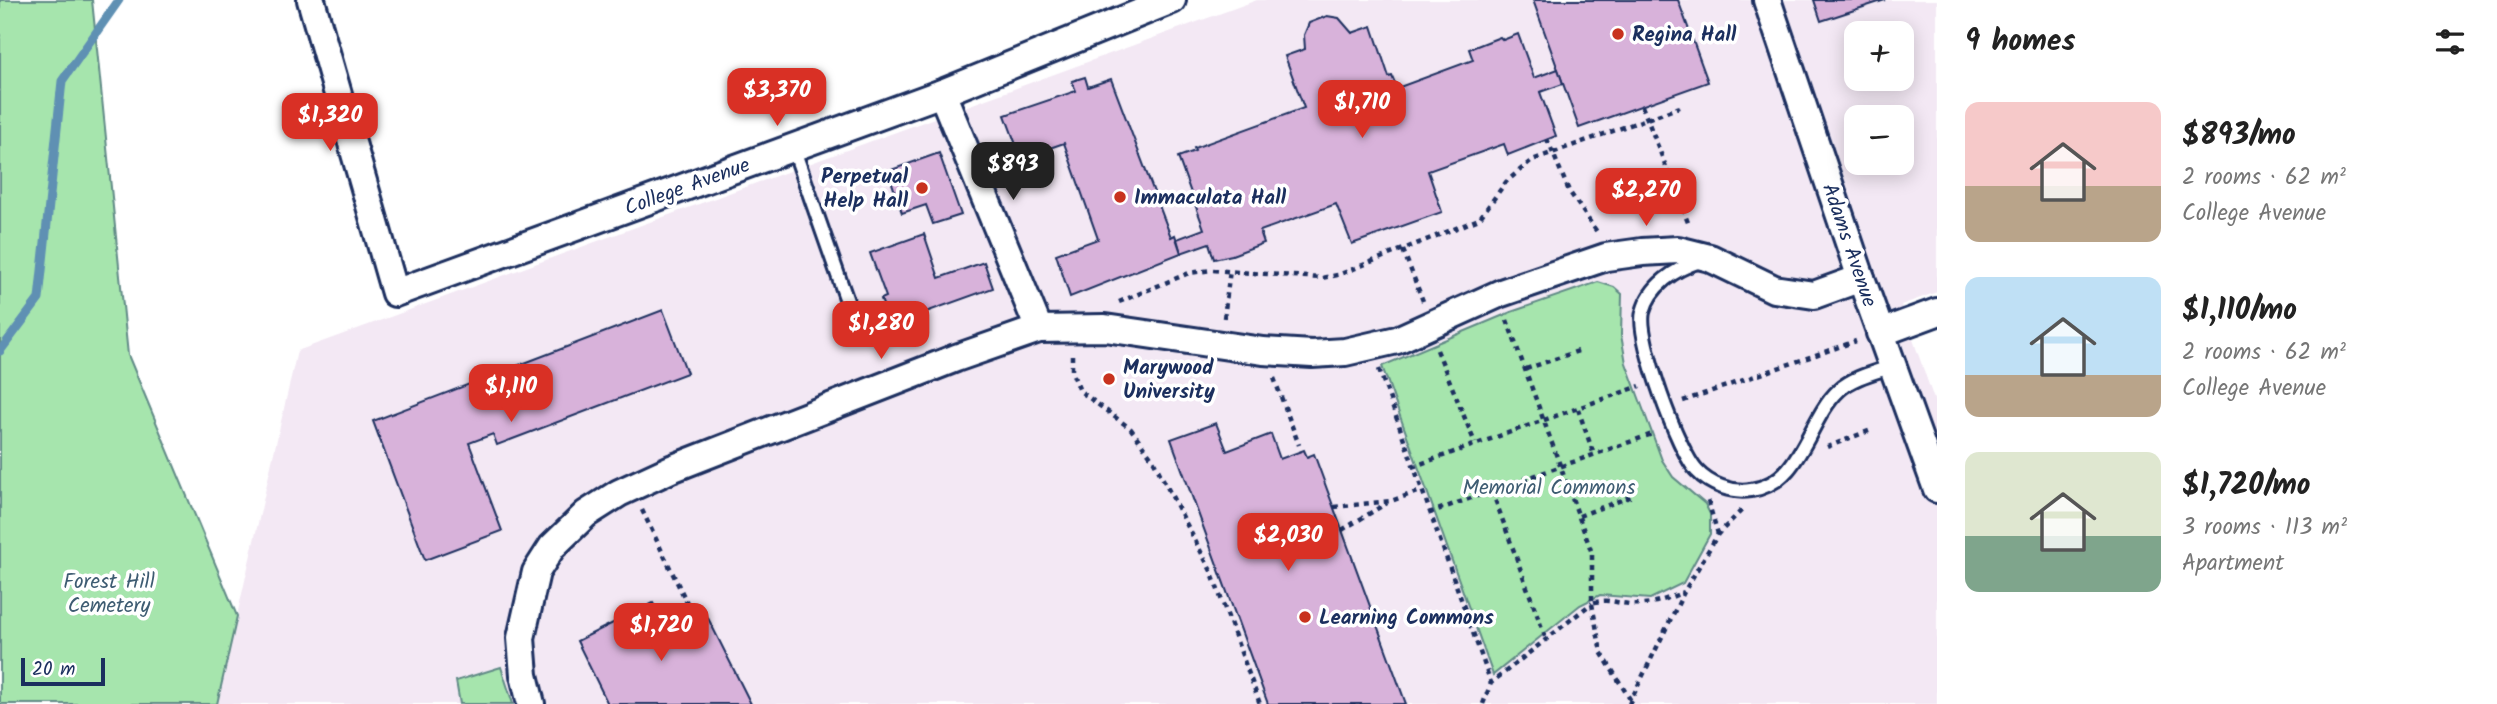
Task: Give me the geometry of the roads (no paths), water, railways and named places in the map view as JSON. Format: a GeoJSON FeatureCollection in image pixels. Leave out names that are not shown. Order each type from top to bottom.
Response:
{"type":"FeatureCollection","features":[{"type":"Feature","properties":{"kind":"street","name":"College Avenue"},"geometry":{"type":"LineString","coordinates":[[311,0],[396,293],[942,93],[1172,0]]}},
{"type":"Feature","properties":{"kind":"street","name":"Adams Avenue"},"geometry":{"type":"LineString","coordinates":[[1767,0],[1880,333],[1937,489]]}},
{"type":"Feature","properties":{"kind":"street"},"geometry":{"type":"LineString","coordinates":[[942,93],[1039,329]]}},
{"type":"Feature","properties":{"kind":"street"},"geometry":{"type":"LineString","coordinates":[[531,704],[524,675],[521,638],[536,572],[552,547],[586,514],[631,487],[956,358],[1039,329],[1105,328],[1263,351],[1312,354],[1345,352],[1397,340],[1501,293],[1606,257],[1642,251],[1678,250],[1710,258],[1774,289],[1814,295],[1861,278]]}},
{"type":"Feature","properties":{"kind":"street"},"geometry":{"type":"LineString","coordinates":[[1880,333],[1937,312]]}},
{"type":"Feature","properties":{"kind":"lane"},"geometry":{"type":"LineString","coordinates":[[793,147],[853,318]]}},
{"type":"Feature","properties":{"kind":"lane"},"geometry":{"type":"LineString","coordinates":[[1710,258],[1681,267],[1661,283],[1642,313],[1644,343],[1666,406],[1688,461],[1699,474],[1724,488],[1752,490],[1779,478],[1794,463],[1821,413],[1842,387],[1893,366]]}},
{"type":"Feature","properties":{"kind":"waterway"},"geometry":{"type":"LineString","coordinates":[[0,351],[39,299],[62,81],[119,0]]}},
{"type":"Feature","properties":{"kind":"place","name":"Regina Hall"},"geometry":{"type":"Point","coordinates":[1618,34]}},
{"type":"Feature","properties":{"kind":"place","name":"Perpetual Help Hall"},"geometry":{"type":"Point","coordinates":[922,188]}},
{"type":"Feature","properties":{"kind":"place","name":"Immaculata Hall"},"geometry":{"type":"Point","coordinates":[1120,197]}},
{"type":"Feature","properties":{"kind":"place","name":"Marywood University"},"geometry":{"type":"Point","coordinates":[1109,379]}},
{"type":"Feature","properties":{"kind":"place","name":"Learning Commons"},"geometry":{"type":"Point","coordinates":[1305,617]}},
{"type":"Feature","properties":{"kind":"park label","name":"Memorial Commons"},"geometry":{"type":"Point","coordinates":[1549,487]}},
{"type":"Feature","properties":{"kind":"park label","name":"Forest Hill Cemetery"},"geometry":{"type":"Point","coordinates":[109,593]}}]}
